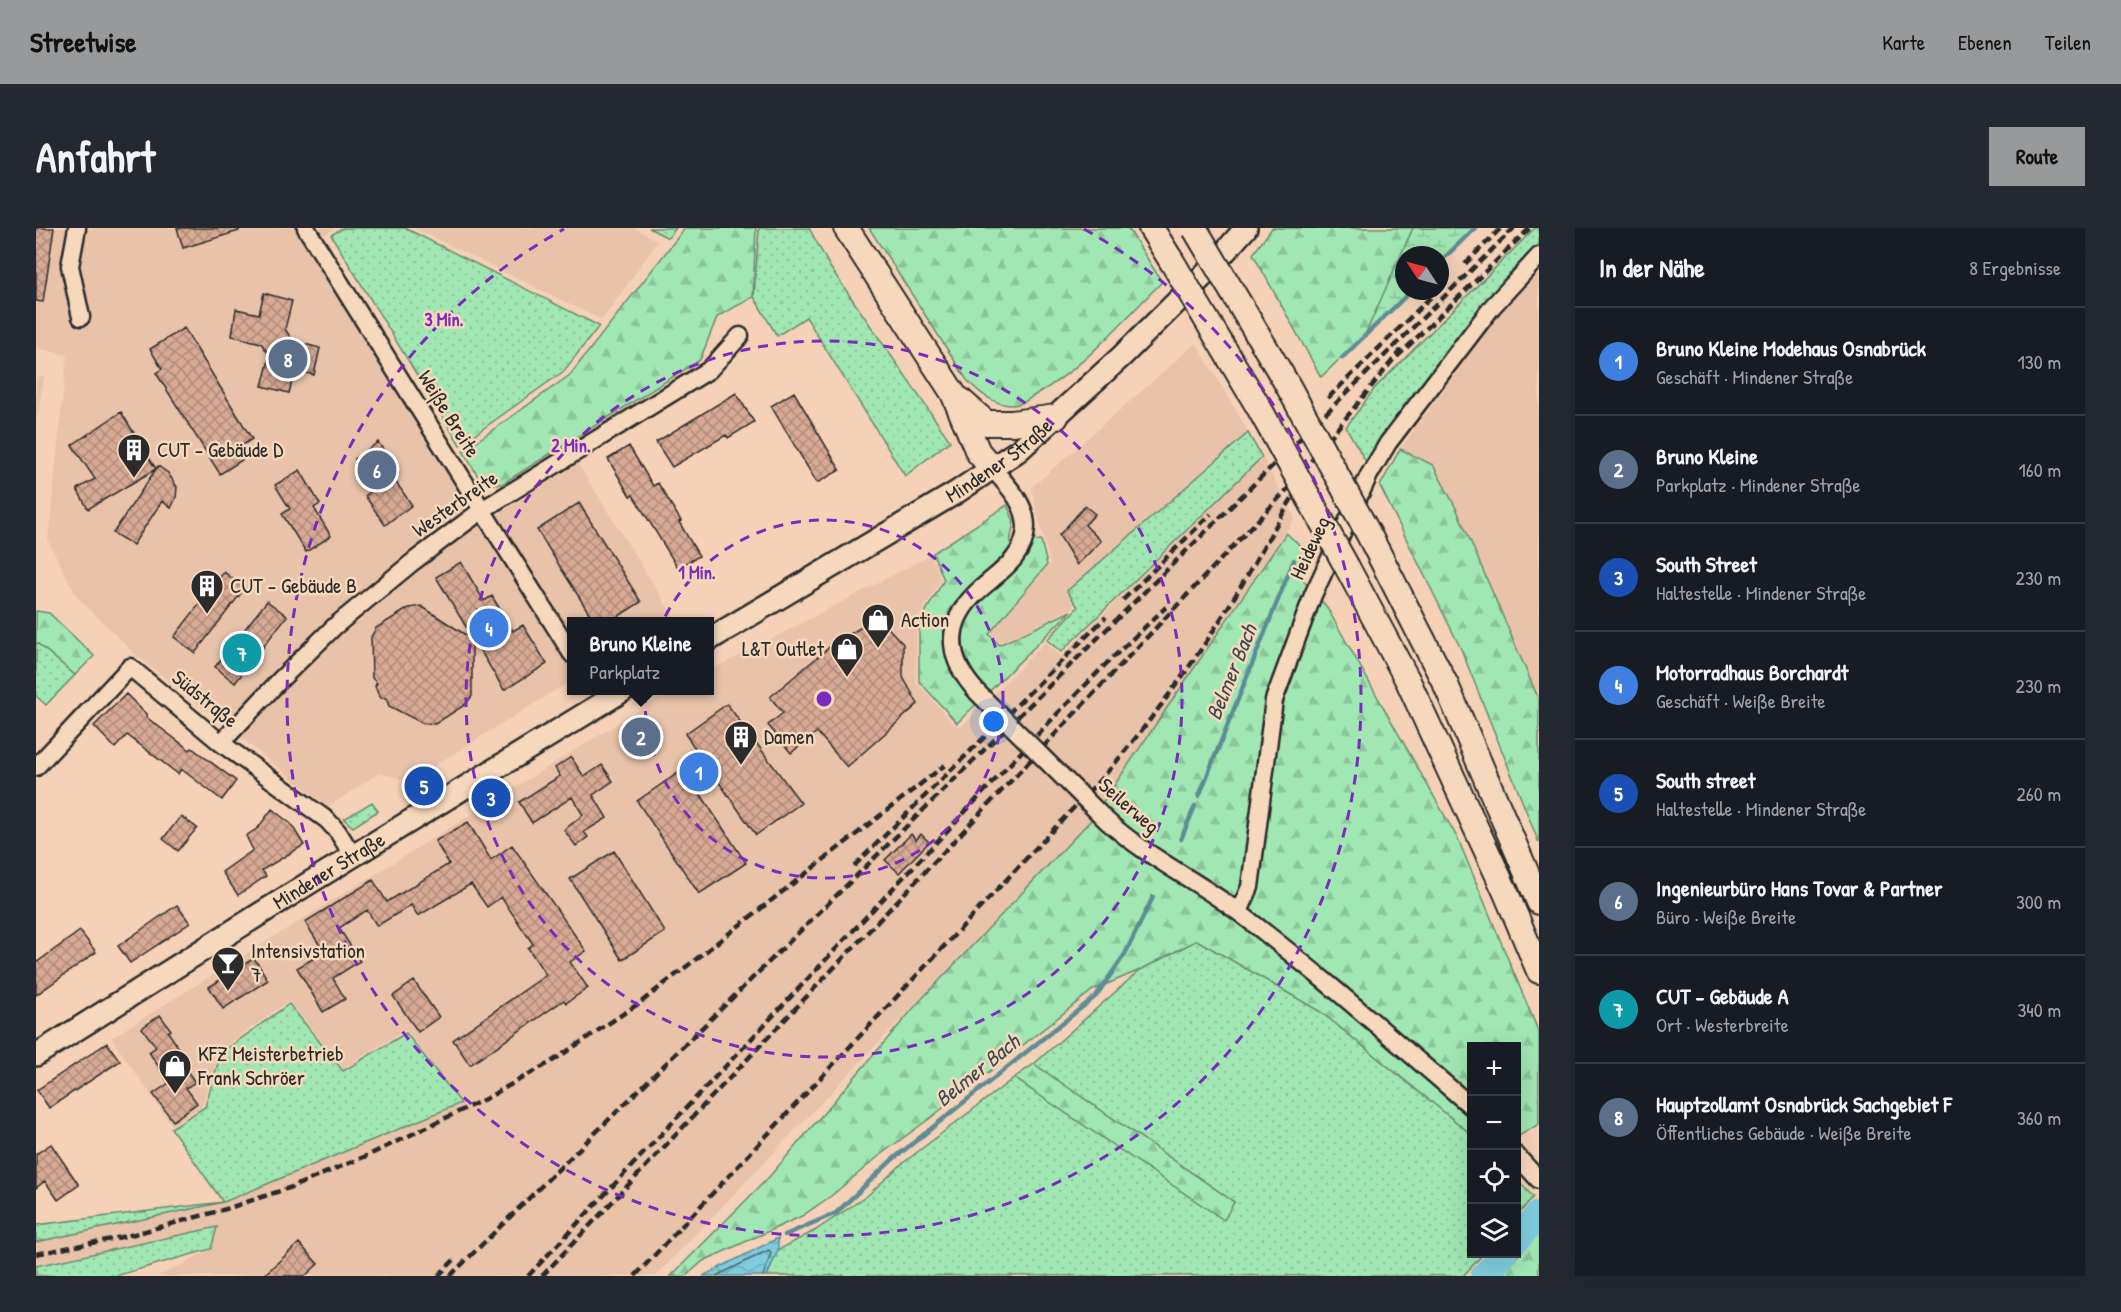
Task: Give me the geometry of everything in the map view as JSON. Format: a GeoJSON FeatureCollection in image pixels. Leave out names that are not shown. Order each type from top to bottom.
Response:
{"type":"FeatureCollection","features":[{"type":"Feature","properties":{"kind":"highway"},"geometry":{"type":"LineString","coordinates":[[846,228],[953,393],[978,452],[992,468]]}},
{"type":"Feature","properties":{"kind":"highway"},"geometry":{"type":"LineString","coordinates":[[1151,228],[1258,406],[1408,681],[1506,893],[1539,971]]}},
{"type":"Feature","properties":{"kind":"highway"},"geometry":{"type":"LineString","coordinates":[[1195,228],[1287,384],[1367,531],[1446,685],[1539,902]]}},
{"type":"Feature","properties":{"kind":"highway"},"geometry":{"type":"LineString","coordinates":[[953,393],[986,423],[992,468]]}},
{"type":"Feature","properties":{"kind":"highway"},"geometry":{"type":"LineString","coordinates":[[986,423],[1012,423],[1056,417]]}},
{"type":"Feature","properties":{"kind":"main road","name":"Mindener Straße"},"geometry":{"type":"LineString","coordinates":[[714,637],[957,492],[1019,450],[1198,280],[1246,228]]}},
{"type":"Feature","properties":{"kind":"main road","name":"Mindener Straße"},"geometry":{"type":"LineString","coordinates":[[36,1055],[353,856],[599,697]]}},
{"type":"Feature","properties":{"kind":"street"},"geometry":{"type":"LineString","coordinates":[[77,228],[70,266],[81,317]]}},
{"type":"Feature","properties":{"kind":"street","name":"Weiße Breite"},"geometry":{"type":"LineString","coordinates":[[306,228],[567,646]]}},
{"type":"Feature","properties":{"kind":"street","name":"Heideweg"},"geometry":{"type":"LineString","coordinates":[[1239,912],[1250,887],[1274,700],[1313,595],[1369,475],[1388,443],[1492,307],[1539,256]]}},
{"type":"Feature","properties":{"kind":"street","name":"Westerbreite"},"geometry":{"type":"LineString","coordinates":[[221,743],[335,626],[414,561],[482,510],[709,370],[740,336]]}},
{"type":"Feature","properties":{"kind":"street","name":"Seilerweg"},"geometry":{"type":"LineString","coordinates":[[992,468],[1012,490],[1020,503],[1026,527],[1020,549],[1005,570],[974,596],[959,617],[953,640],[955,661],[964,679],[1129,840],[1239,912],[1311,969],[1467,1103]]}},
{"type":"Feature","properties":{"kind":"street","name":"Südstraße"},"geometry":{"type":"LineString","coordinates":[[36,767],[130,667],[221,743],[327,820],[338,832],[353,856]]}},
{"type":"Feature","properties":{"kind":"street"},"geometry":{"type":"LineString","coordinates":[[1521,1160],[1539,1180]]}},
{"type":"Feature","properties":{"kind":"shaded area"},"geometry":{"type":"Polygon","coordinates":[[[36,228],[336,228],[306,246],[479,526],[578,464],[674,617],[567,617],[567,683],[410,781],[379,773],[328,807],[137,656],[77,597],[48,541],[67,355],[36,348],[36,228]]]}},
{"type":"Feature","properties":{"kind":"shaded area"},"geometry":{"type":"Polygon","coordinates":[[[414,228],[635,228],[658,241],[602,320],[414,228]]]}},
{"type":"Feature","properties":{"kind":"shaded area"},"geometry":{"type":"Polygon","coordinates":[[[1539,273],[1539,700],[1457,510],[1433,465],[1400,449],[1499,314],[1539,273]]]}},
{"type":"Feature","properties":{"kind":"shaded area"},"geometry":{"type":"Polygon","coordinates":[[[1196,343],[1248,431],[1066,591],[1075,607],[1000,643],[991,633],[1050,564],[1031,488],[1196,343]]]}},
{"type":"Feature","properties":{"kind":"shaded area"},"geometry":{"type":"Polygon","coordinates":[[[44,376],[36,426],[36,378],[44,376]]]}},
{"type":"Feature","properties":{"kind":"shaded area"},"geometry":{"type":"Polygon","coordinates":[[[1262,457],[1295,518],[1090,821],[656,1276],[159,1276],[211,1249],[217,1227],[36,1266],[36,1242],[224,1202],[461,1103],[406,1030],[343,1068],[289,1001],[220,1050],[202,1106],[172,1125],[111,1038],[659,698],[665,695],[714,695],[714,669],[931,555],[941,580],[916,622],[916,682],[954,724],[961,727],[1045,642],[1061,656],[1262,457]]]}},
{"type":"Feature","properties":{"kind":"green space"},"geometry":{"type":"Polygon","coordinates":[[[343,228],[405,228],[599,326],[564,371],[460,445],[331,235],[343,228]]]}},
{"type":"Feature","properties":{"kind":"green space"},"geometry":{"type":"Polygon","coordinates":[[[649,228],[676,228],[668,238],[649,228]]]}},
{"type":"Feature","properties":{"kind":"green space"},"geometry":{"type":"Polygon","coordinates":[[[685,228],[756,228],[753,297],[717,317],[700,360],[502,484],[482,483],[463,451],[570,375],[685,228]]]}},
{"type":"Feature","properties":{"kind":"green space"},"geometry":{"type":"Polygon","coordinates":[[[759,228],[809,228],[830,267],[950,441],[905,476],[806,317],[777,336],[754,297],[759,228]]]}},
{"type":"Feature","properties":{"kind":"green space"},"geometry":{"type":"Polygon","coordinates":[[[869,228],[1128,228],[1162,282],[1070,372],[1023,403],[1004,404],[990,399],[967,380],[869,228]]]}},
{"type":"Feature","properties":{"kind":"green space"},"geometry":{"type":"Polygon","coordinates":[[[1272,228],[1475,228],[1449,253],[1449,246],[1395,246],[1395,300],[1402,300],[1321,377],[1253,254],[1272,228]]]}},
{"type":"Feature","properties":{"kind":"green space"},"geometry":{"type":"Polygon","coordinates":[[[1413,228],[1475,228],[1449,253],[1449,246],[1405,246],[1413,228]]]}},
{"type":"Feature","properties":{"kind":"green space"},"geometry":{"type":"Polygon","coordinates":[[[1535,228],[1539,228],[1539,244],[1485,301],[1366,462],[1346,427],[1375,388],[1535,228]]]}},
{"type":"Feature","properties":{"kind":"green space"},"geometry":{"type":"Polygon","coordinates":[[[1395,268],[1395,300],[1402,300],[1364,337],[1395,268]]]}},
{"type":"Feature","properties":{"kind":"green space"},"geometry":{"type":"Polygon","coordinates":[[[1248,433],[1262,457],[1061,652],[1047,640],[1078,607],[1067,591],[1248,433]]]}},
{"type":"Feature","properties":{"kind":"green space"},"geometry":{"type":"Polygon","coordinates":[[[1400,449],[1433,465],[1457,510],[1539,700],[1539,843],[1461,649],[1380,486],[1400,449]]]}},
{"type":"Feature","properties":{"kind":"green space"},"geometry":{"type":"Polygon","coordinates":[[[1007,505],[1014,521],[1010,543],[1041,540],[1047,565],[989,634],[999,645],[1071,611],[957,723],[919,681],[919,623],[944,580],[933,553],[1007,505]]]}},
{"type":"Feature","properties":{"kind":"green space"},"geometry":{"type":"Polygon","coordinates":[[[1286,533],[1310,554],[1299,576],[1326,606],[1458,839],[1539,1033],[1539,1124],[1521,1135],[1521,1042],[1467,1042],[1467,1131],[1321,1012],[1197,940],[1140,970],[1093,990],[884,1152],[831,1196],[802,1216],[703,1261],[686,1276],[671,1276],[769,1177],[918,1003],[1090,821],[1286,533]]]}},
{"type":"Feature","properties":{"kind":"green space"},"geometry":{"type":"Polygon","coordinates":[[[36,611],[49,613],[94,656],[75,675],[36,642],[36,611]]]}},
{"type":"Feature","properties":{"kind":"green space"},"geometry":{"type":"Polygon","coordinates":[[[36,642],[75,675],[46,705],[36,696],[36,642]]]}},
{"type":"Feature","properties":{"kind":"green space"},"geometry":{"type":"Polygon","coordinates":[[[372,802],[378,811],[353,827],[344,819],[372,802]]]}},
{"type":"Feature","properties":{"kind":"green space"},"geometry":{"type":"Polygon","coordinates":[[[1197,940],[1321,1012],[1467,1131],[1467,1258],[1479,1258],[1463,1276],[767,1276],[778,1250],[816,1230],[868,1195],[903,1163],[1014,1078],[1223,1219],[1234,1202],[1034,1064],[1140,970],[1197,940]]]}},
{"type":"Feature","properties":{"kind":"green space"},"geometry":{"type":"Polygon","coordinates":[[[289,1004],[343,1071],[406,1033],[461,1103],[224,1202],[36,1242],[36,1225],[223,1202],[171,1128],[205,1107],[221,1053],[289,1004]]]}},
{"type":"Feature","properties":{"kind":"green space"},"geometry":{"type":"Polygon","coordinates":[[[1034,1064],[1234,1202],[1224,1220],[1014,1078],[1034,1064]]]}},
{"type":"Feature","properties":{"kind":"green space"},"geometry":{"type":"Polygon","coordinates":[[[1521,1184],[1533,1197],[1521,1211],[1521,1184]]]}},
{"type":"Feature","properties":{"kind":"green space"},"geometry":{"type":"Polygon","coordinates":[[[1539,1226],[1539,1276],[1499,1276],[1516,1258],[1521,1258],[1521,1250],[1532,1232],[1539,1226]]]}},
{"type":"Feature","properties":{"kind":"green space"},"geometry":{"type":"Polygon","coordinates":[[[217,1227],[211,1249],[115,1276],[36,1276],[36,1266],[217,1227]]]}},
{"type":"Feature","properties":{"kind":"water"},"geometry":{"type":"Polygon","coordinates":[[[778,1238],[778,1250],[767,1276],[703,1276],[778,1238]]]}},
{"type":"Feature","properties":{"kind":"building"},"geometry":{"type":"Polygon","coordinates":[[[36,228],[54,228],[43,302],[36,301],[36,228]]]}},
{"type":"Feature","properties":{"kind":"building"},"geometry":{"type":"Polygon","coordinates":[[[177,228],[238,228],[239,231],[183,248],[177,228]]]}},
{"type":"Feature","properties":{"kind":"building"},"geometry":{"type":"Polygon","coordinates":[[[264,293],[292,301],[285,329],[293,341],[320,348],[314,375],[295,370],[289,393],[262,386],[270,356],[261,343],[232,336],[236,309],[259,314],[264,293]]]}},
{"type":"Feature","properties":{"kind":"building"},"geometry":{"type":"Polygon","coordinates":[[[184,328],[252,439],[238,448],[245,458],[220,474],[156,373],[162,369],[150,349],[184,328]]]}},
{"type":"Feature","properties":{"kind":"building"},"geometry":{"type":"Polygon","coordinates":[[[794,392],[840,470],[817,483],[771,406],[794,392]]]}},
{"type":"Feature","properties":{"kind":"building"},"geometry":{"type":"Polygon","coordinates":[[[736,393],[754,422],[728,438],[726,435],[672,467],[656,442],[736,393]]]}},
{"type":"Feature","properties":{"kind":"building","name":"CUT - Gebäude D"},"geometry":{"type":"Polygon","coordinates":[[[121,412],[156,469],[88,509],[77,489],[95,479],[72,445],[121,412]]]}},
{"type":"Feature","properties":{"kind":"building"},"geometry":{"type":"Polygon","coordinates":[[[378,442],[399,472],[392,477],[412,505],[385,525],[365,496],[370,492],[362,481],[368,476],[355,459],[378,442]]]}},
{"type":"Feature","properties":{"kind":"building"},"geometry":{"type":"Polygon","coordinates":[[[629,446],[653,486],[658,483],[699,556],[678,568],[608,459],[629,446]]]}},
{"type":"Feature","properties":{"kind":"building"},"geometry":{"type":"Polygon","coordinates":[[[158,466],[168,473],[177,487],[176,498],[171,508],[162,501],[133,545],[113,533],[158,466]]]}},
{"type":"Feature","properties":{"kind":"building"},"geometry":{"type":"Polygon","coordinates":[[[300,470],[320,504],[314,508],[331,536],[306,552],[282,514],[290,509],[275,485],[300,470]]]}},
{"type":"Feature","properties":{"kind":"building"},"geometry":{"type":"Polygon","coordinates":[[[579,503],[641,602],[617,617],[591,617],[537,530],[579,503]]]}},
{"type":"Feature","properties":{"kind":"building"},"geometry":{"type":"Polygon","coordinates":[[[1085,506],[1095,514],[1085,525],[1101,541],[1077,565],[1059,535],[1085,506]]]}},
{"type":"Feature","properties":{"kind":"building"},"geometry":{"type":"Polygon","coordinates":[[[461,562],[484,601],[492,596],[513,631],[523,625],[547,664],[504,690],[436,577],[461,562]]]}},
{"type":"Feature","properties":{"kind":"building","name":"CUT - Gebäude B"},"geometry":{"type":"Polygon","coordinates":[[[224,572],[245,588],[195,653],[174,637],[224,572]]]}},
{"type":"Feature","properties":{"kind":"building"},"geometry":{"type":"Polygon","coordinates":[[[267,601],[287,616],[235,683],[215,667],[267,601]]]}},
{"type":"Feature","properties":{"kind":"building"},"geometry":{"type":"Polygon","coordinates":[[[421,606],[472,639],[472,696],[466,704],[435,724],[422,723],[389,706],[386,698],[381,698],[378,694],[375,686],[377,683],[372,678],[371,637],[376,628],[409,608],[421,606]]]}},
{"type":"Feature","properties":{"kind":"building"},"geometry":{"type":"Polygon","coordinates":[[[878,617],[903,644],[903,677],[918,704],[847,767],[817,732],[791,753],[768,725],[783,713],[770,697],[833,644],[878,617]]]}},
{"type":"Feature","properties":{"kind":"building"},"geometry":{"type":"Polygon","coordinates":[[[126,694],[147,715],[146,717],[236,781],[222,800],[181,769],[178,774],[127,735],[115,748],[94,726],[126,694]]]}},
{"type":"Feature","properties":{"kind":"building","name":"Damen"},"geometry":{"type":"Polygon","coordinates":[[[727,704],[801,803],[756,835],[685,734],[727,704]]]}},
{"type":"Feature","properties":{"kind":"building"},"geometry":{"type":"Polygon","coordinates":[[[571,757],[584,777],[602,765],[613,781],[593,795],[607,818],[584,832],[588,837],[576,846],[564,830],[583,815],[572,797],[532,823],[519,802],[560,776],[555,768],[571,757]]]}},
{"type":"Feature","properties":{"kind":"building"},"geometry":{"type":"Polygon","coordinates":[[[684,769],[746,863],[699,894],[637,801],[684,769]]]}},
{"type":"Feature","properties":{"kind":"building"},"geometry":{"type":"Polygon","coordinates":[[[272,809],[291,824],[304,845],[262,870],[266,876],[238,895],[222,872],[253,850],[246,836],[258,828],[272,809]]]}},
{"type":"Feature","properties":{"kind":"building"},"geometry":{"type":"Polygon","coordinates":[[[181,816],[197,828],[178,851],[163,839],[181,816]]]}},
{"type":"Feature","properties":{"kind":"building"},"geometry":{"type":"Polygon","coordinates":[[[468,822],[491,860],[512,845],[586,951],[570,962],[588,988],[566,1003],[564,1000],[470,1065],[453,1040],[546,975],[528,948],[533,944],[501,897],[487,907],[471,884],[418,916],[411,905],[377,926],[367,910],[339,928],[360,961],[333,978],[345,999],[323,1012],[297,968],[324,952],[305,922],[373,880],[387,902],[449,864],[435,841],[468,822]]]}},
{"type":"Feature","properties":{"kind":"building"},"geometry":{"type":"Polygon","coordinates":[[[911,834],[916,840],[921,834],[929,842],[899,873],[885,860],[911,834]]]}},
{"type":"Feature","properties":{"kind":"building"},"geometry":{"type":"Polygon","coordinates":[[[614,851],[665,932],[622,960],[570,879],[614,851]]]}},
{"type":"Feature","properties":{"kind":"building"},"geometry":{"type":"Polygon","coordinates":[[[177,905],[190,923],[130,963],[118,946],[177,905]]]}},
{"type":"Feature","properties":{"kind":"building"},"geometry":{"type":"Polygon","coordinates":[[[80,931],[96,952],[36,995],[36,963],[80,931]]]}},
{"type":"Feature","properties":{"kind":"building"},"geometry":{"type":"Polygon","coordinates":[[[254,958],[268,980],[223,1009],[209,987],[254,958]]]}},
{"type":"Feature","properties":{"kind":"building"},"geometry":{"type":"Polygon","coordinates":[[[414,981],[439,1017],[418,1032],[393,996],[414,981]]]}},
{"type":"Feature","properties":{"kind":"building"},"geometry":{"type":"Polygon","coordinates":[[[160,1015],[171,1030],[168,1032],[183,1054],[177,1057],[195,1082],[186,1088],[197,1103],[173,1121],[153,1094],[169,1083],[149,1052],[156,1047],[142,1028],[160,1015]]]}},
{"type":"Feature","properties":{"kind":"building"},"geometry":{"type":"Polygon","coordinates":[[[107,1043],[120,1061],[49,1108],[37,1090],[107,1043]]]}},
{"type":"Feature","properties":{"kind":"building"},"geometry":{"type":"Polygon","coordinates":[[[51,1144],[79,1185],[58,1200],[45,1181],[36,1188],[36,1154],[51,1144]]]}},
{"type":"Feature","properties":{"kind":"building"},"geometry":{"type":"Polygon","coordinates":[[[299,1243],[318,1264],[305,1276],[263,1276],[299,1243]]]}},
{"type":"Feature","properties":{"kind":"waterway","name":"Belmer Bach"},"geometry":{"type":"LineString","coordinates":[[1449,253],[1475,228]]}},
{"type":"Feature","properties":{"kind":"waterway","name":"Belmer Bach"},"geometry":{"type":"LineString","coordinates":[[1342,358],[1402,300]]}},
{"type":"Feature","properties":{"kind":"waterway","name":"Belmer Bach"},"geometry":{"type":"LineString","coordinates":[[1199,796],[1294,560]]}},
{"type":"Feature","properties":{"kind":"waterway","name":"Belmer Bach"},"geometry":{"type":"LineString","coordinates":[[1181,839],[1195,806]]}},
{"type":"Feature","properties":{"kind":"waterway","name":"Belmer Bach"},"geometry":{"type":"LineString","coordinates":[[785,1235],[836,1213],[892,1160],[1096,996],[1125,954],[1153,897]]}},
{"type":"Feature","properties":{"kind":"waterway"},"geometry":{"type":"LineString","coordinates":[[1521,1234],[1539,1214]]}},
{"type":"Feature","properties":{"kind":"waterway"},"geometry":{"type":"LineString","coordinates":[[1484,1276],[1500,1258]]}},
{"type":"Feature","properties":{"kind":"railway"},"geometry":{"type":"LineString","coordinates":[[1465,264],[1501,228]]}},
{"type":"Feature","properties":{"kind":"railway"},"geometry":{"type":"LineString","coordinates":[[450,1276],[1514,228]]}},
{"type":"Feature","properties":{"kind":"railway"},"geometry":{"type":"LineString","coordinates":[[1397,357],[1530,228]]}},
{"type":"Feature","properties":{"kind":"railway"},"geometry":{"type":"LineString","coordinates":[[1328,398],[1428,300]]}},
{"type":"Feature","properties":{"kind":"railway"},"geometry":{"type":"LineString","coordinates":[[542,1276],[1294,482],[1401,350]]}},
{"type":"Feature","properties":{"kind":"railway"},"geometry":{"type":"LineString","coordinates":[[635,1276],[1111,768],[1141,732],[1209,637],[1304,479]]}},
{"type":"Feature","properties":{"kind":"railway"},"geometry":{"type":"LineString","coordinates":[[1123,600],[1211,514]]}},
{"type":"Feature","properties":{"kind":"railway"},"geometry":{"type":"LineString","coordinates":[[528,1276],[1058,713],[1166,607]]}},
{"type":"Feature","properties":{"kind":"railway"},"geometry":{"type":"LineString","coordinates":[[854,866],[1106,617]]}},
{"type":"Feature","properties":{"kind":"railway"},"geometry":{"type":"LineString","coordinates":[[36,1254],[127,1236],[226,1209],[292,1187],[371,1154],[485,1099],[551,1062],[641,1002],[945,765]]}},
{"type":"Feature","properties":{"kind":"railway"},"geometry":{"type":"LineString","coordinates":[[438,1276],[454,1260]]}},
{"type":"Feature","properties":{"kind":"place","name":"Hauptzollamt Osnabrück Sachgebiet F"},"geometry":{"type":"Point","coordinates":[288,359]}},
{"type":"Feature","properties":{"kind":"place","name":"Ingenieurbüro Hans Tovar & Partner"},"geometry":{"type":"Point","coordinates":[377,470]}},
{"type":"Feature","properties":{"kind":"place","name":"CUT - Gebäude D"},"geometry":{"type":"Point","coordinates":[134,479]}},
{"type":"Feature","properties":{"kind":"place","name":"CUT - Gebäude B"},"geometry":{"type":"Point","coordinates":[207,615]}},
{"type":"Feature","properties":{"kind":"place","name":"Motorradhaus Borchardt"},"geometry":{"type":"Point","coordinates":[489,628]}},
{"type":"Feature","properties":{"kind":"place","name":"Action"},"geometry":{"type":"Point","coordinates":[878,649]}},
{"type":"Feature","properties":{"kind":"place","name":"CUT - Gebäude A"},"geometry":{"type":"Point","coordinates":[242,653]}},
{"type":"Feature","properties":{"kind":"place","name":"L&T Outlet"},"geometry":{"type":"Point","coordinates":[847,678]}},
{"type":"Feature","properties":{"kind":"place","name":"Bruno Kleine"},"geometry":{"type":"Point","coordinates":[641,737]}},
{"type":"Feature","properties":{"kind":"place","name":"Damen"},"geometry":{"type":"Point","coordinates":[741,766]}},
{"type":"Feature","properties":{"kind":"place","name":"Bruno Kleine Modehaus Osnabrück"},"geometry":{"type":"Point","coordinates":[699,772]}},
{"type":"Feature","properties":{"kind":"place","name":"South street"},"geometry":{"type":"Point","coordinates":[424,786]}},
{"type":"Feature","properties":{"kind":"place","name":"South Street"},"geometry":{"type":"Point","coordinates":[491,798]}},
{"type":"Feature","properties":{"kind":"place","name":"Intensivstation 7"},"geometry":{"type":"Point","coordinates":[228,992]}},
{"type":"Feature","properties":{"kind":"place","name":"KFZ Meisterbetrieb Frank Schröer"},"geometry":{"type":"Point","coordinates":[175,1095]}}]}
